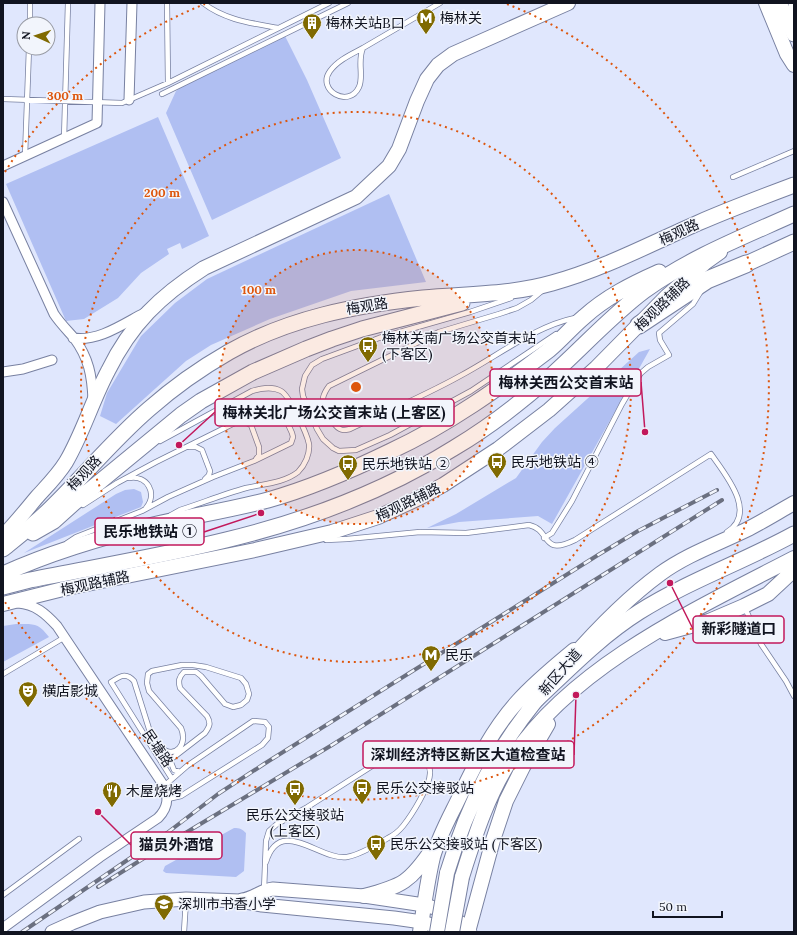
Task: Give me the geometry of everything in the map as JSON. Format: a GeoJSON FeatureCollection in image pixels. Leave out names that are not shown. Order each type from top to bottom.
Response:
{"type":"FeatureCollection","features":[{"type":"Feature","properties":{"kind":"highway"},"geometry":{"type":"LineString","coordinates":[[779,3],[794,34]]}},
{"type":"Feature","properties":{"kind":"highway","name":"梅观路"},"geometry":{"type":"LineString","coordinates":[[3,549],[50,509],[105,450],[148,410],[190,377],[230,351],[280,328],[334,312],[361,306],[424,298],[498,294],[552,283],[625,257],[697,223],[794,184]]}},
{"type":"Feature","properties":{"kind":"highway"},"geometry":{"type":"LineString","coordinates":[[3,587],[241,536],[333,507],[374,490],[419,468],[478,433],[553,374],[623,308],[664,277],[709,253],[794,214]]}},
{"type":"Feature","properties":{"kind":"highway"},"geometry":{"type":"LineString","coordinates":[[639,325],[707,280],[794,242]]}},
{"type":"Feature","properties":{"kind":"highway"},"geometry":{"type":"LineString","coordinates":[[746,264],[794,247]]}},
{"type":"Feature","properties":{"kind":"highway"},"geometry":{"type":"LineString","coordinates":[[3,574],[71,547],[152,525],[269,499],[328,479],[392,451],[444,424],[482,399],[551,348],[584,317],[618,292],[662,271],[709,253]]}},
{"type":"Feature","properties":{"kind":"highway"},"geometry":{"type":"LineString","coordinates":[[3,549],[54,521],[181,415],[201,401],[254,372],[312,346],[362,329],[498,294]]}},
{"type":"Feature","properties":{"kind":"highway"},"geometry":{"type":"LineString","coordinates":[[537,699],[602,640],[638,613],[704,577],[794,534]]}},
{"type":"Feature","properties":{"kind":"main road"},"geometry":{"type":"LineString","coordinates":[[3,536],[52,481],[65,463],[79,436],[108,371],[136,325],[152,309],[184,281],[204,268],[356,197],[389,166],[399,149],[427,79],[438,66],[453,54],[568,3]]}},
{"type":"Feature","properties":{"kind":"main road"},"geometry":{"type":"LineString","coordinates":[[766,3],[794,65]]}},
{"type":"Feature","properties":{"kind":"main road","name":"梅观路辅路"},"geometry":{"type":"LineString","coordinates":[[7,603],[67,588],[255,550],[306,538],[356,525],[378,517],[417,499],[498,449],[550,410],[596,368],[667,296],[706,262],[733,242]]}},
{"type":"Feature","properties":{"kind":"main road","name":"新区大道"},"geometry":{"type":"LineString","coordinates":[[438,932],[448,873],[463,826],[486,774],[519,721],[537,699],[593,634],[640,589],[684,559],[747,530],[794,503]]}},
{"type":"Feature","properties":{"kind":"main road","name":"新区大道"},"geometry":{"type":"LineString","coordinates":[[452,932],[462,877],[483,815],[497,784],[512,758],[528,736],[573,690],[612,660],[681,617],[794,558]]}},
{"type":"Feature","properties":{"kind":"main road"},"geometry":{"type":"LineString","coordinates":[[647,638],[709,621],[744,606],[768,594],[781,584],[794,570]]}},
{"type":"Feature","properties":{"kind":"main road"},"geometry":{"type":"LineString","coordinates":[[421,927],[433,857],[440,838],[478,757],[504,718],[518,701],[533,685],[593,634]]}},
{"type":"Feature","properties":{"kind":"main road"},"geometry":{"type":"LineString","coordinates":[[240,901],[253,898],[264,891],[276,889],[364,896],[435,908],[447,914],[469,931],[493,840],[506,801],[522,767],[538,740],[553,716],[573,690]]}},
{"type":"Feature","properties":{"kind":"main road"},"geometry":{"type":"LineString","coordinates":[[364,896],[387,890],[409,879],[420,867],[440,838]]}},
{"type":"Feature","properties":{"kind":"main road"},"geometry":{"type":"LineString","coordinates":[[52,932],[72,922],[100,912],[144,902],[186,898],[240,901],[262,905],[394,918],[421,927],[452,932]]}},
{"type":"Feature","properties":{"kind":"street"},"geometry":{"type":"LineString","coordinates":[[3,166],[97,123],[100,3]]}},
{"type":"Feature","properties":{"kind":"street"},"geometry":{"type":"LineString","coordinates":[[129,100],[132,3]]}},
{"type":"Feature","properties":{"kind":"street"},"geometry":{"type":"LineString","coordinates":[[794,3],[794,22]]}},
{"type":"Feature","properties":{"kind":"street"},"geometry":{"type":"LineString","coordinates":[[3,202],[54,314],[73,338],[90,366],[93,404]]}},
{"type":"Feature","properties":{"kind":"street"},"geometry":{"type":"LineString","coordinates":[[73,338],[81,339],[99,335],[152,309]]}},
{"type":"Feature","properties":{"kind":"street"},"geometry":{"type":"LineString","coordinates":[[3,372],[23,369],[52,360]]}},
{"type":"Feature","properties":{"kind":"street","name":"民塘路"},"geometry":{"type":"LineString","coordinates":[[7,603],[24,603],[36,607],[47,615],[65,636],[164,786],[168,799]]}},
{"type":"Feature","properties":{"kind":"street"},"geometry":{"type":"LineString","coordinates":[[3,928],[100,857],[158,818],[165,810],[168,799]]}},
{"type":"Feature","properties":{"kind":"lane"},"geometry":{"type":"LineString","coordinates":[[30,3],[30,16]]}},
{"type":"Feature","properties":{"kind":"lane"},"geometry":{"type":"LineString","coordinates":[[64,139],[68,3]]}},
{"type":"Feature","properties":{"kind":"lane"},"geometry":{"type":"LineString","coordinates":[[167,3],[168,83]]}},
{"type":"Feature","properties":{"kind":"lane"},"geometry":{"type":"LineString","coordinates":[[203,3],[218,13],[232,19],[278,28]]}},
{"type":"Feature","properties":{"kind":"lane"},"geometry":{"type":"LineString","coordinates":[[3,99],[122,103],[168,83],[329,3]]}},
{"type":"Feature","properties":{"kind":"lane"},"geometry":{"type":"LineString","coordinates":[[162,94],[348,3]]}},
{"type":"Feature","properties":{"kind":"lane"},"geometry":{"type":"LineString","coordinates":[[363,48],[360,54],[360,83],[358,88],[351,96],[340,97],[335,95],[328,87],[327,76],[330,71],[341,61],[363,48],[440,3]]}},
{"type":"Feature","properties":{"kind":"lane"},"geometry":{"type":"LineString","coordinates":[[25,156],[29,56]]}},
{"type":"Feature","properties":{"kind":"lane"},"geometry":{"type":"LineString","coordinates":[[733,177],[794,151]]}},
{"type":"Feature","properties":{"kind":"lane"},"geometry":{"type":"LineString","coordinates":[[544,538],[552,533],[572,502],[622,404],[636,380],[641,373],[669,355],[660,340],[659,333],[695,302],[707,280]]}},
{"type":"Feature","properties":{"kind":"lane"},"geometry":{"type":"LineString","coordinates":[[552,283],[470,312],[379,338],[317,361],[308,369],[302,389],[306,403],[323,439],[339,451],[349,451],[356,450],[390,435],[471,391],[584,317]]}},
{"type":"Feature","properties":{"kind":"lane"},"geometry":{"type":"LineString","coordinates":[[552,283],[531,300],[517,308],[439,332],[329,386],[323,397],[324,404],[334,425],[338,429],[350,429],[460,377],[535,333],[566,320],[584,317]]}},
{"type":"Feature","properties":{"kind":"lane"},"geometry":{"type":"LineString","coordinates":[[122,463],[191,423],[252,391],[274,388],[286,395],[290,400],[309,444],[308,456],[305,464],[299,471],[284,480],[246,488],[180,510],[152,525]]}},
{"type":"Feature","properties":{"kind":"lane"},"geometry":{"type":"LineString","coordinates":[[51,554],[76,537],[145,509],[155,503],[254,461],[291,443],[293,441],[292,434],[282,411],[275,407],[265,408],[126,478],[81,506]]}},
{"type":"Feature","properties":{"kind":"lane"},"geometry":{"type":"LineString","coordinates":[[239,421],[251,425],[260,447],[259,455],[254,461]]}},
{"type":"Feature","properties":{"kind":"lane"},"geometry":{"type":"LineString","coordinates":[[187,447],[200,448],[209,468],[209,475],[200,483]]}},
{"type":"Feature","properties":{"kind":"lane"},"geometry":{"type":"LineString","coordinates":[[306,538],[325,540],[420,532],[466,533],[529,525],[535,526],[548,543],[554,546],[561,546],[575,540],[712,454],[738,496],[740,503],[740,516],[737,523],[729,531],[684,559]]}},
{"type":"Feature","properties":{"kind":"lane"},"geometry":{"type":"LineString","coordinates":[[126,478],[139,478],[149,486],[151,498],[145,509]]}},
{"type":"Feature","properties":{"kind":"lane"},"geometry":{"type":"LineString","coordinates":[[54,521],[75,509]]}},
{"type":"Feature","properties":{"kind":"lane"},"geometry":{"type":"LineString","coordinates":[[744,606],[761,644],[786,681],[794,696]]}},
{"type":"Feature","properties":{"kind":"lane"},"geometry":{"type":"LineString","coordinates":[[3,674],[65,636]]}},
{"type":"Feature","properties":{"kind":"lane"},"geometry":{"type":"LineString","coordinates":[[172,779],[111,682],[120,676],[125,675],[130,676],[134,681],[150,732],[160,747],[166,751],[173,751],[179,748],[183,743],[184,735],[181,728],[149,691],[147,683],[148,674],[152,670],[182,665],[193,665],[206,667],[241,678],[246,684],[249,689],[246,700],[241,705],[233,707],[225,704],[196,672],[184,672],[181,675],[178,682],[180,688],[207,716],[210,722],[205,733],[170,760],[174,770],[180,772]]}},
{"type":"Feature","properties":{"kind":"lane"},"geometry":{"type":"LineString","coordinates":[[164,786],[180,772],[253,721],[265,722],[269,727],[268,738],[262,745],[181,796],[168,799]]}},
{"type":"Feature","properties":{"kind":"lane"},"geometry":{"type":"LineString","coordinates":[[262,905],[266,862],[266,841],[270,831],[277,824],[306,808],[394,752],[404,749],[413,750],[419,753],[428,764],[430,772],[429,780],[423,795],[402,827],[394,834],[358,853],[346,857],[323,852],[297,841],[284,842],[274,846],[268,855],[266,862]]}},
{"type":"Feature","properties":{"kind":"lane"},"geometry":{"type":"LineString","coordinates":[[3,895],[79,839]]}},
{"type":"Feature","properties":{"kind":"lane"},"geometry":{"type":"LineString","coordinates":[[184,932],[186,898]]}},
{"type":"Feature","properties":{"kind":"shaded area"},"geometry":{"type":"Polygon","coordinates":[[[285,36],[307,80],[341,158],[212,220],[166,113],[176,91],[181,87],[285,36]]]}},
{"type":"Feature","properties":{"kind":"shaded area"},"geometry":{"type":"Polygon","coordinates":[[[158,117],[209,236],[182,249],[180,243],[167,249],[169,254],[141,273],[118,298],[84,319],[66,321],[6,184],[158,117]]]}},
{"type":"Feature","properties":{"kind":"shaded area"},"geometry":{"type":"Polygon","coordinates":[[[389,194],[426,282],[351,291],[270,319],[211,345],[186,361],[116,424],[100,416],[107,393],[141,336],[175,303],[207,279],[389,194]]]}},
{"type":"Feature","properties":{"kind":"shaded area"},"geometry":{"type":"Polygon","coordinates":[[[650,349],[552,524],[538,516],[459,522],[427,528],[456,514],[516,478],[542,442],[555,428],[639,352],[650,349]]]}},
{"type":"Feature","properties":{"kind":"shaded area"},"geometry":{"type":"Polygon","coordinates":[[[134,489],[141,492],[143,502],[141,507],[24,553],[116,494],[125,490],[134,489]]]}},
{"type":"Feature","properties":{"kind":"shaded area"},"geometry":{"type":"Polygon","coordinates":[[[16,624],[38,626],[49,637],[3,662],[3,626],[16,624]]]}},
{"type":"Feature","properties":{"kind":"shaded area"},"geometry":{"type":"Polygon","coordinates":[[[234,828],[241,829],[246,833],[244,871],[236,877],[166,873],[163,871],[165,866],[234,828]]]}},
{"type":"Feature","properties":{"kind":"railway"},"geometry":{"type":"LineString","coordinates":[[22,932],[167,833],[218,794],[264,764],[598,555],[638,531],[717,490]]}},
{"type":"Feature","properties":{"kind":"railway"},"geometry":{"type":"LineString","coordinates":[[98,887],[332,745],[722,500]]}},
{"type":"Feature","properties":{"kind":"place","name":"梅林关"},"geometry":{"type":"Point","coordinates":[426,35]}},
{"type":"Feature","properties":{"kind":"place","name":"梅林关站B口"},"geometry":{"type":"Point","coordinates":[312,40]}},
{"type":"Feature","properties":{"kind":"place","name":"梅林关南广场公交首末站 (下客区)"},"geometry":{"type":"Point","coordinates":[368,363]}},
{"type":"Feature","properties":{"kind":"place","name":"梅林关西公交首末站"},"geometry":{"type":"Point","coordinates":[645,432]}},
{"type":"Feature","properties":{"kind":"place","name":"梅林关北广场公交首末站 (上客区)"},"geometry":{"type":"Point","coordinates":[179,445]}},
{"type":"Feature","properties":{"kind":"place","name":"民乐地铁站 ④"},"geometry":{"type":"Point","coordinates":[497,479]}},
{"type":"Feature","properties":{"kind":"place","name":"民乐地铁站 ②"},"geometry":{"type":"Point","coordinates":[348,481]}},
{"type":"Feature","properties":{"kind":"place","name":"民乐地铁站 ①"},"geometry":{"type":"Point","coordinates":[261,513]}},
{"type":"Feature","properties":{"kind":"place","name":"新彩隧道口"},"geometry":{"type":"Point","coordinates":[670,583]}},
{"type":"Feature","properties":{"kind":"place","name":"民乐"},"geometry":{"type":"Point","coordinates":[431,672]}},
{"type":"Feature","properties":{"kind":"place","name":"深圳经济特区新区大道检查站"},"geometry":{"type":"Point","coordinates":[576,695]}},
{"type":"Feature","properties":{"kind":"place","name":"横店影城"},"geometry":{"type":"Point","coordinates":[28,708]}},
{"type":"Feature","properties":{"kind":"place","name":"民乐公交接驳站"},"geometry":{"type":"Point","coordinates":[362,805]}},
{"type":"Feature","properties":{"kind":"place","name":"民乐公交接驳站 (上客区)"},"geometry":{"type":"Point","coordinates":[295,806]}},
{"type":"Feature","properties":{"kind":"place","name":"木屋烧烤"},"geometry":{"type":"Point","coordinates":[112,808]}},
{"type":"Feature","properties":{"kind":"place","name":"猫员外酒馆"},"geometry":{"type":"Point","coordinates":[98,812]}},
{"type":"Feature","properties":{"kind":"place","name":"民乐公交接驳站 (下客区)"},"geometry":{"type":"Point","coordinates":[376,861]}},
{"type":"Feature","properties":{"kind":"place","name":"深圳市书香小学"},"geometry":{"type":"Point","coordinates":[164,921]}}]}
